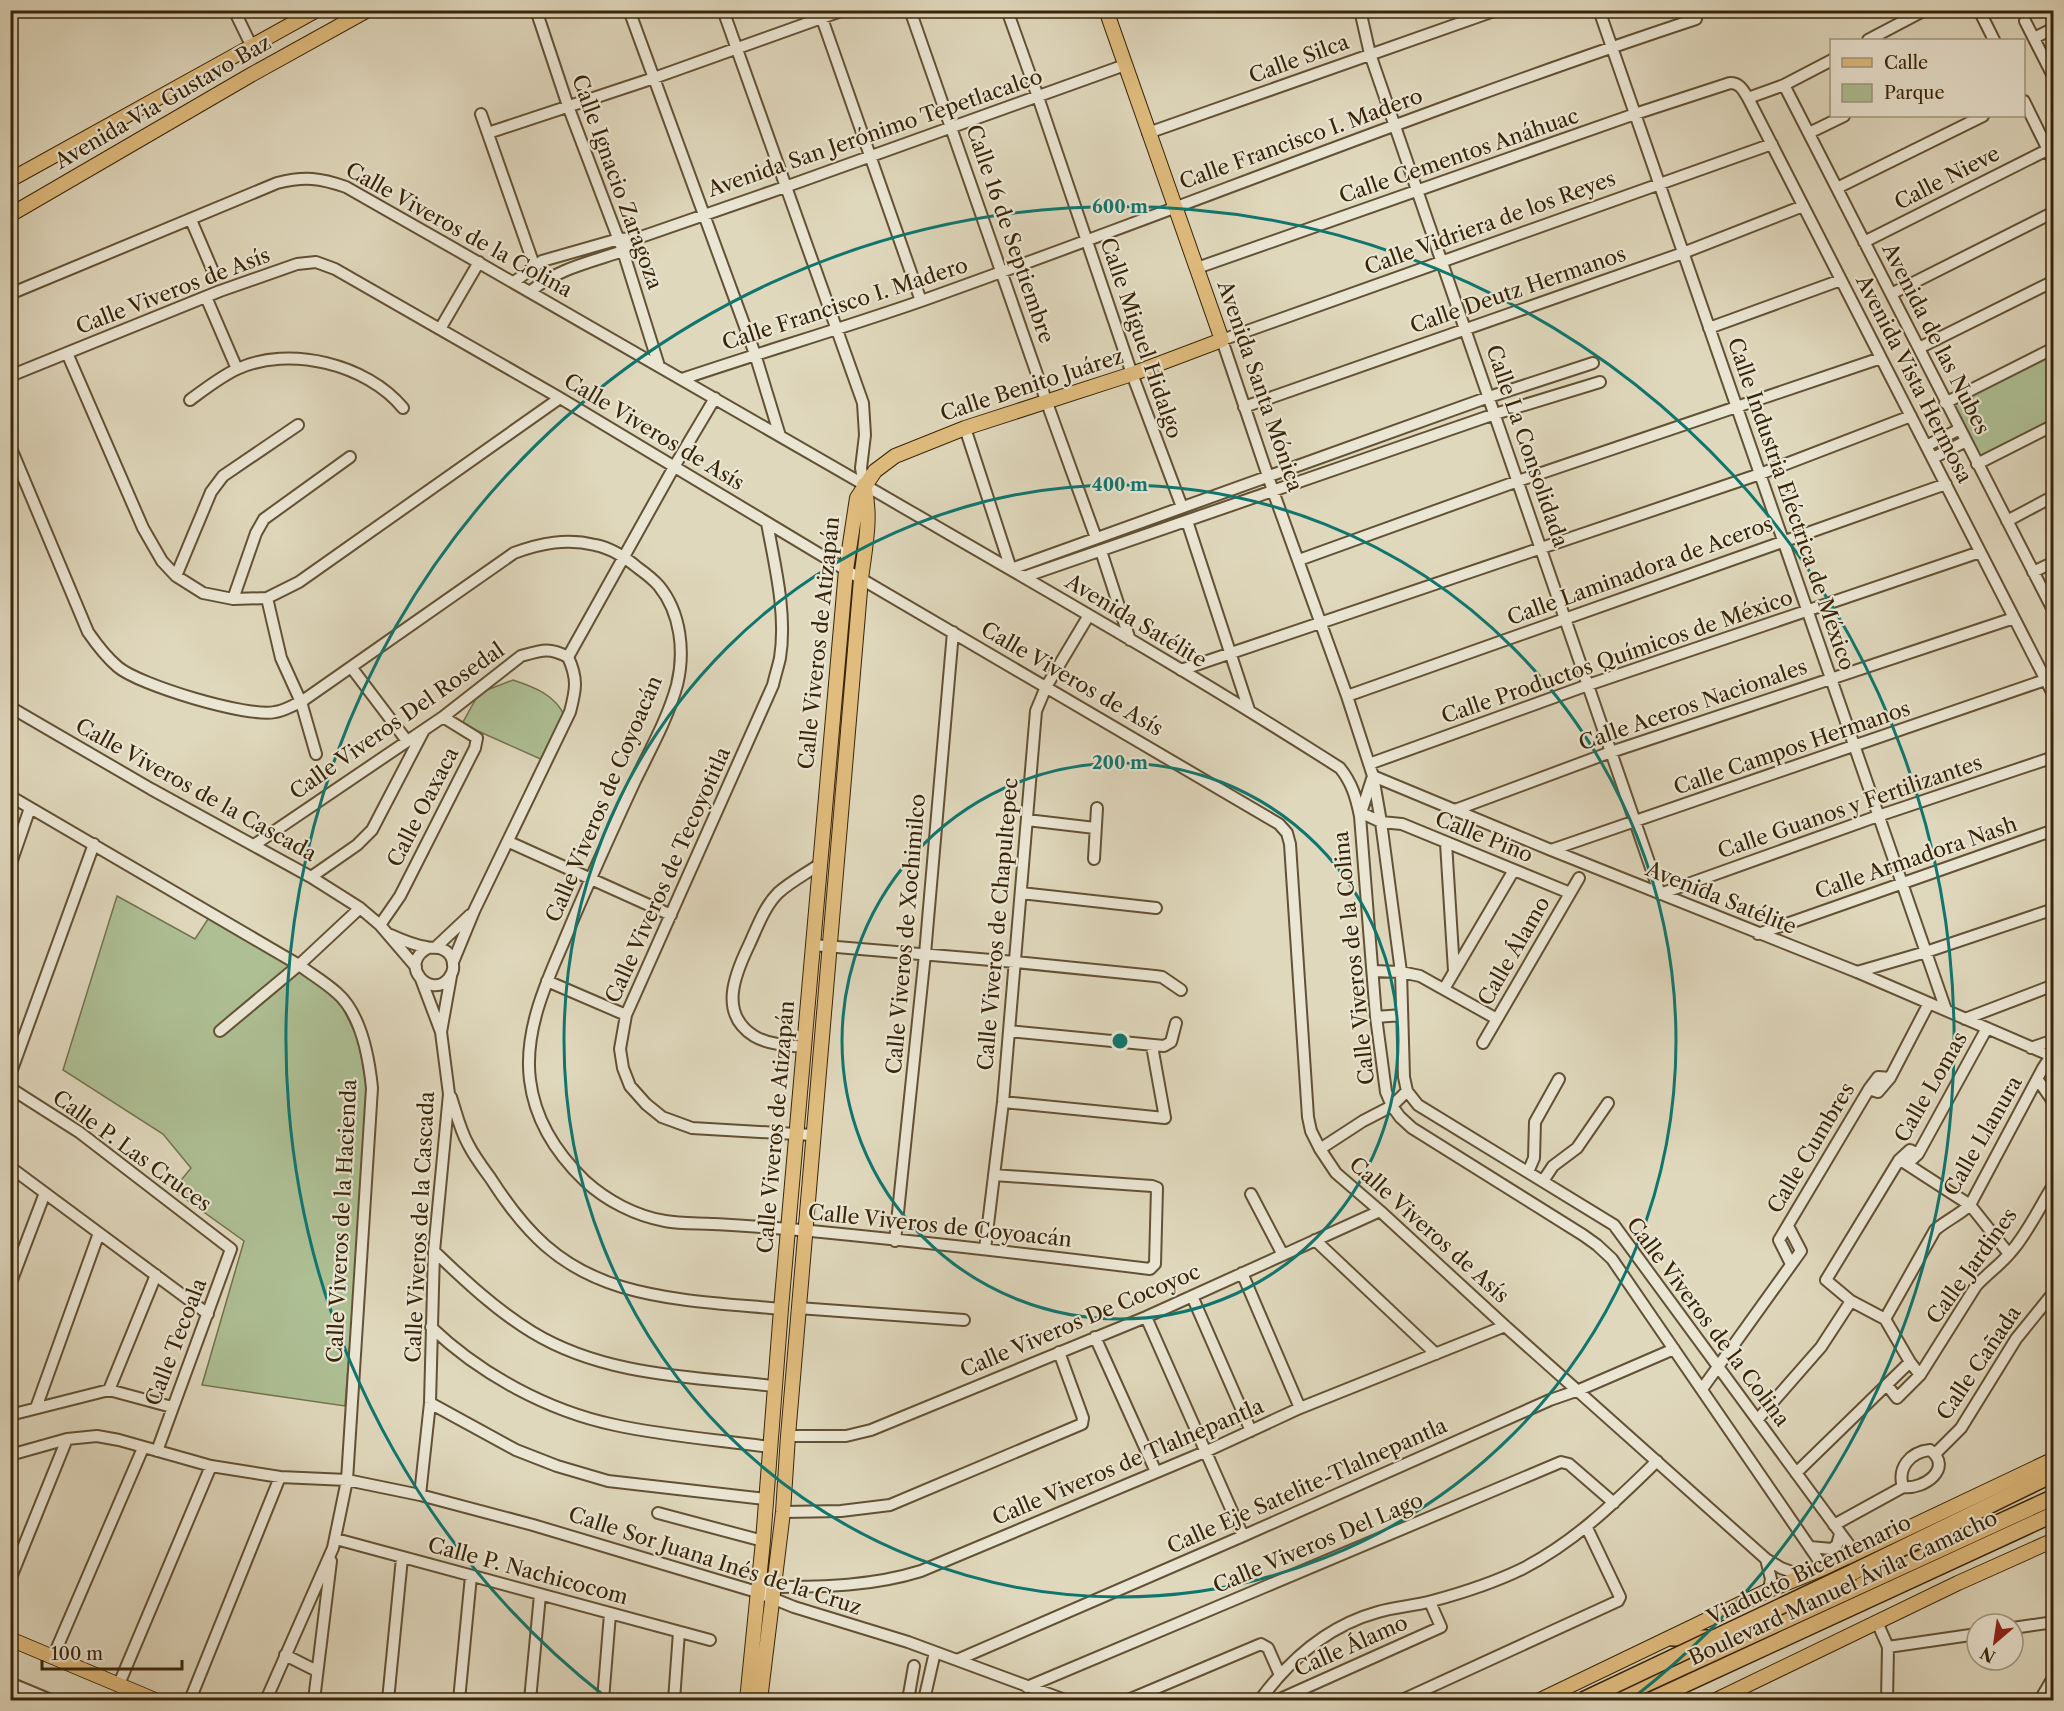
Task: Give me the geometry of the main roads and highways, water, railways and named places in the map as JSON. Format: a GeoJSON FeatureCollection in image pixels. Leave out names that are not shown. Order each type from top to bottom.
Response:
{"type":"FeatureCollection","features":[{"type":"Feature","properties":{"kind":"highway","name":"Viaducto Bicentenario"},"geometry":{"type":"LineString","coordinates":[[1582,1701],[2054,1474]]}},
{"type":"Feature","properties":{"kind":"highway","name":"Boulevard Manuel Ávila Camacho"},"geometry":{"type":"LineString","coordinates":[[1611,1701],[2054,1497]]}},
{"type":"Feature","properties":{"kind":"highway","name":"Boulevard Manuel Ávila Camacho"},"geometry":{"type":"LineString","coordinates":[[1651,1701],[2054,1514]]}},
{"type":"Feature","properties":{"kind":"highway"},"geometry":{"type":"LineString","coordinates":[[1672,1638],[1749,1638]]}},
{"type":"Feature","properties":{"kind":"main road","name":"Avenida Via Gustavo Baz"},"geometry":{"type":"LineString","coordinates":[[10,180],[317,10]]}},
{"type":"Feature","properties":{"kind":"main road","name":"Avenida Via Gustavo Baz"},"geometry":{"type":"LineString","coordinates":[[10,214],[257,71],[368,10]]}},
{"type":"Feature","properties":{"kind":"main road","name":"Avenida Santa Mónica"},"geometry":{"type":"LineString","coordinates":[[1106,10],[1222,340]]}},
{"type":"Feature","properties":{"kind":"main road","name":"Calle Benito Juárez"},"geometry":{"type":"LineString","coordinates":[[864,485],[875,471],[895,456],[965,428],[1132,374],[1222,340]]}},
{"type":"Feature","properties":{"kind":"main road","name":"Calle Viveros de Atizapán"},"geometry":{"type":"LineString","coordinates":[[747,1701],[763,1540],[780,1309],[846,570],[854,507],[856,498],[864,485]]}},
{"type":"Feature","properties":{"kind":"main road","name":"Calle Viveros de Atizapán"},"geometry":{"type":"LineString","coordinates":[[760,1701],[783,1512],[798,1308],[861,579],[869,516],[869,503],[864,485]]}},
{"type":"Feature","properties":{"kind":"main road","name":"Boulevard Manuel Ávila Camacho"},"geometry":{"type":"LineString","coordinates":[[1540,1701],[1769,1590],[1824,1568],[2054,1459]]}},
{"type":"Feature","properties":{"kind":"main road","name":"Boulevard Manuel Ávila Camacho"},"geometry":{"type":"LineString","coordinates":[[1716,1701],[1958,1582],[2054,1540]]}},
{"type":"Feature","properties":{"kind":"main road"},"geometry":{"type":"LineString","coordinates":[[10,1639],[155,1701]]}}]}
